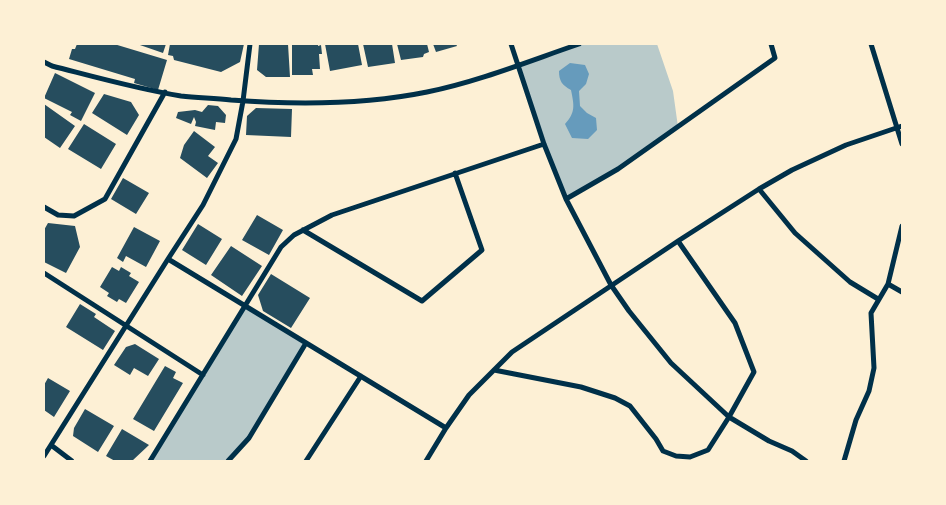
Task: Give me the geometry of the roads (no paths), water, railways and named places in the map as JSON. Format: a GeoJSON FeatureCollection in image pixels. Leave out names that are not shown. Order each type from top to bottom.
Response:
{"type":"FeatureCollection","features":[{"type":"Feature","properties":{"kind":"street"},"geometry":{"type":"LineString","coordinates":[[44,456],[204,205],[236,139],[250,44]]}},
{"type":"Feature","properties":{"kind":"street"},"geometry":{"type":"LineString","coordinates":[[511,44],[544,144],[566,199],[612,285],[670,363],[729,417],[769,441],[792,451],[806,461]]}},
{"type":"Feature","properties":{"kind":"street"},"geometry":{"type":"LineString","coordinates":[[44,62],[117,84],[182,96],[243,101],[329,103],[427,92],[486,77],[579,44]]}},
{"type":"Feature","properties":{"kind":"street"},"geometry":{"type":"LineString","coordinates":[[566,199],[618,169],[775,58],[771,44]]}},
{"type":"Feature","properties":{"kind":"street"},"geometry":{"type":"LineString","coordinates":[[871,44],[900,127],[902,144]]}},
{"type":"Feature","properties":{"kind":"street"},"geometry":{"type":"LineString","coordinates":[[44,207],[58,215],[74,216],[105,199],[165,92]]}},
{"type":"Feature","properties":{"kind":"street"},"geometry":{"type":"LineString","coordinates":[[426,461],[469,395],[512,352],[678,240],[759,189],[792,170],[846,145],[900,127]]}},
{"type":"Feature","properties":{"kind":"street"},"geometry":{"type":"LineString","coordinates":[[150,461],[281,247],[294,235],[332,215],[544,144]]}},
{"type":"Feature","properties":{"kind":"street"},"geometry":{"type":"LineString","coordinates":[[303,230],[422,301],[482,250],[455,173]]}},
{"type":"Feature","properties":{"kind":"street"},"geometry":{"type":"LineString","coordinates":[[759,189],[795,233],[850,282],[878,299]]}},
{"type":"Feature","properties":{"kind":"street"},"geometry":{"type":"LineString","coordinates":[[844,461],[874,368],[871,313],[888,284],[902,226]]}},
{"type":"Feature","properties":{"kind":"street"},"geometry":{"type":"LineString","coordinates":[[494,370],[581,387],[615,398],[630,406],[663,450],[676,456],[690,457],[708,450],[754,372],[735,323],[678,240]]}},
{"type":"Feature","properties":{"kind":"street"},"geometry":{"type":"LineString","coordinates":[[168,259],[446,428]]}},
{"type":"Feature","properties":{"kind":"street"},"geometry":{"type":"LineString","coordinates":[[44,273],[203,375]]}},
{"type":"Feature","properties":{"kind":"street"},"geometry":{"type":"LineString","coordinates":[[888,284],[902,292]]}},
{"type":"Feature","properties":{"kind":"street"},"geometry":{"type":"LineString","coordinates":[[228,461],[249,438],[306,343]]}},
{"type":"Feature","properties":{"kind":"street"},"geometry":{"type":"LineString","coordinates":[[306,461],[361,376]]}},
{"type":"Feature","properties":{"kind":"street"},"geometry":{"type":"LineString","coordinates":[[51,445],[72,461]]}},
{"type":"Feature","properties":{"kind":"water"},"geometry":{"type":"Polygon","coordinates":[[[570,63],[585,65],[589,74],[586,84],[579,91],[580,106],[596,118],[597,130],[588,139],[572,138],[565,124],[573,112],[573,100],[571,90],[560,80],[559,71],[570,63]]]}}]}
